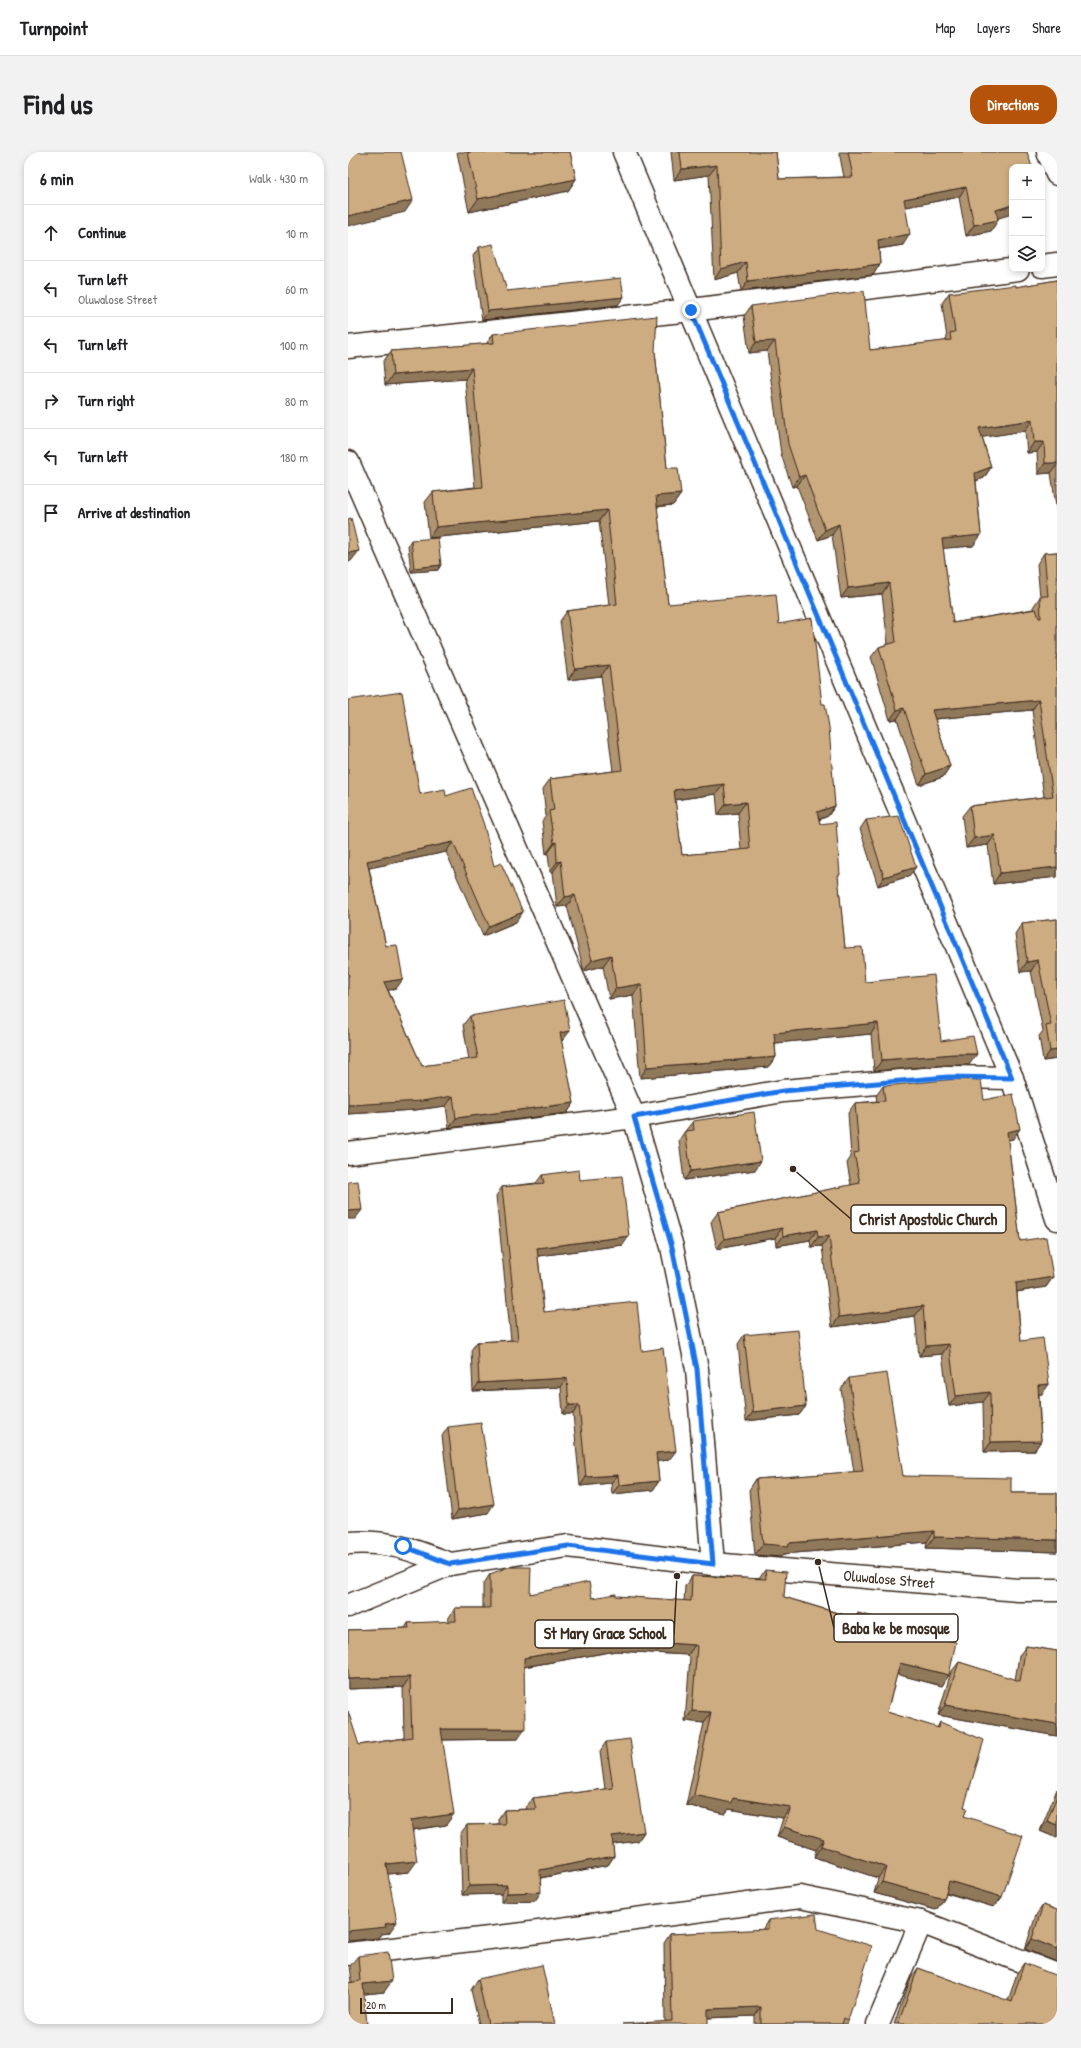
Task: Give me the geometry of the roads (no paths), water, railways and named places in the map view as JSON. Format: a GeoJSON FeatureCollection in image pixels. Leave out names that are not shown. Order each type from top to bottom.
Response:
{"type":"FeatureCollection","features":[{"type":"Feature","properties":{"kind":"street"},"geometry":{"type":"LineString","coordinates":[[624,152],[1012,1078],[1057,1219]]}},
{"type":"Feature","properties":{"kind":"street"},"geometry":{"type":"LineString","coordinates":[[1048,152],[1057,174]]}},
{"type":"Feature","properties":{"kind":"street"},"geometry":{"type":"LineString","coordinates":[[1045,266],[1057,264]]}},
{"type":"Feature","properties":{"kind":"street"},"geometry":{"type":"LineString","coordinates":[[348,347],[691,310],[1009,270]]}},
{"type":"Feature","properties":{"kind":"street"},"geometry":{"type":"LineString","coordinates":[[348,462],[634,1117],[672,1247],[697,1369],[713,1564]]}},
{"type":"Feature","properties":{"kind":"street"},"geometry":{"type":"LineString","coordinates":[[348,1153],[634,1117],[783,1091],[948,1077],[1012,1078]]}},
{"type":"Feature","properties":{"kind":"street"},"geometry":{"type":"LineString","coordinates":[[348,1543],[368,1542],[403,1546],[450,1564]]}},
{"type":"Feature","properties":{"kind":"street","name":"Oluwalose Street"},"geometry":{"type":"LineString","coordinates":[[348,1606],[450,1564],[568,1546],[713,1564],[1018,1590],[1057,1590]]}},
{"type":"Feature","properties":{"kind":"street"},"geometry":{"type":"LineString","coordinates":[[348,1954],[516,1935],[800,1897],[921,1922],[1057,1975]]}},
{"type":"Feature","properties":{"kind":"street"},"geometry":{"type":"LineString","coordinates":[[878,2024],[921,1922]]}},
{"type":"Feature","properties":{"kind":"place","name":"Christ Apostolic Church"},"geometry":{"type":"Point","coordinates":[793,1169]}},
{"type":"Feature","properties":{"kind":"place","name":"Baba ke be mosque"},"geometry":{"type":"Point","coordinates":[818,1562]}},
{"type":"Feature","properties":{"kind":"place","name":"St Mary Grace School"},"geometry":{"type":"Point","coordinates":[677,1576]}}]}
